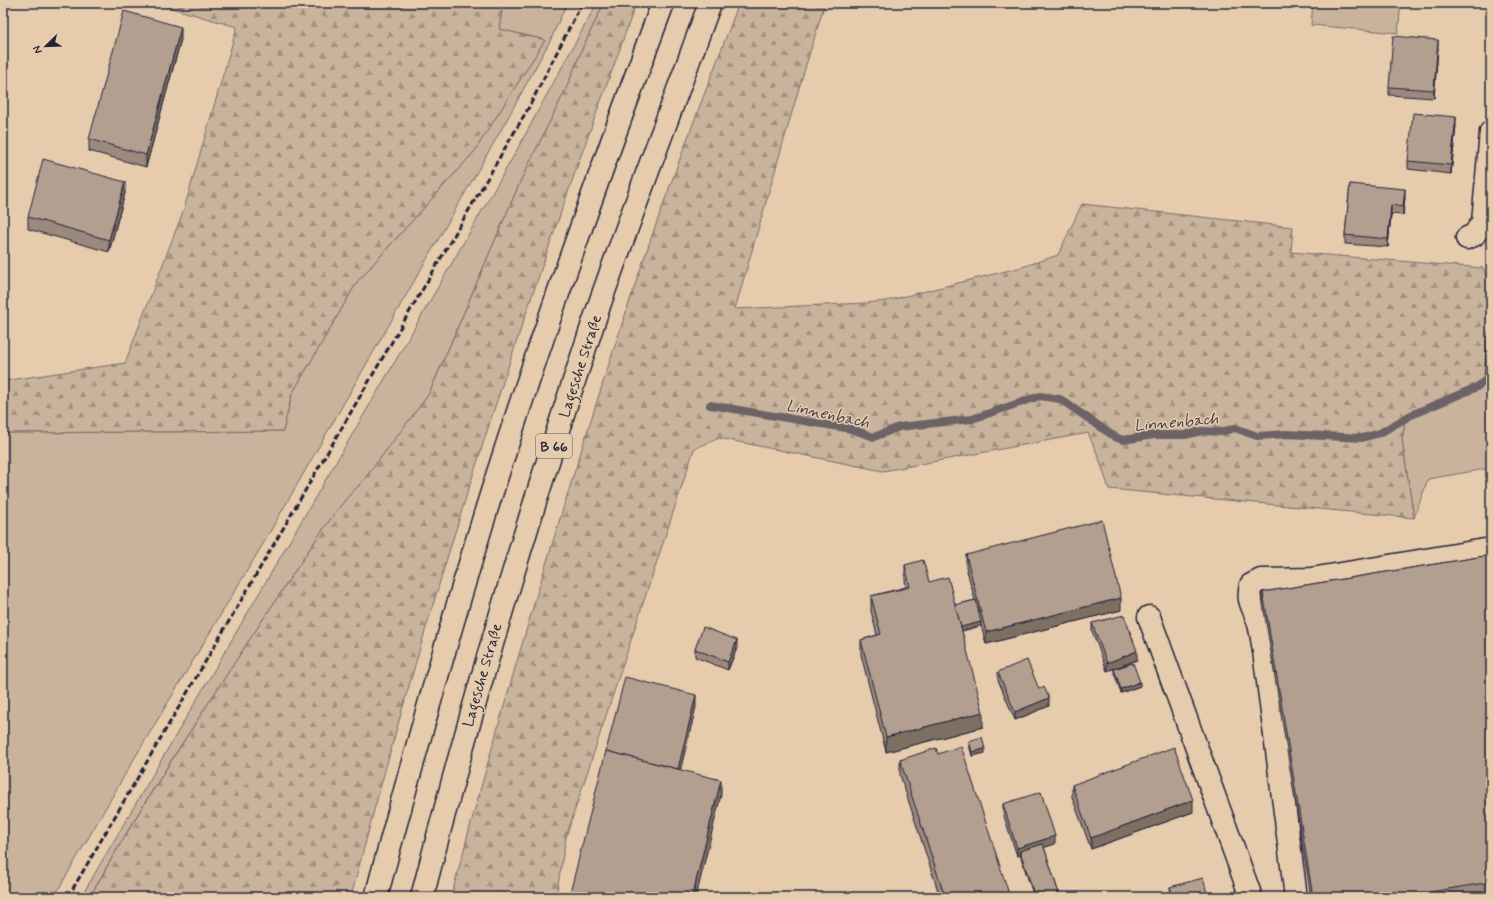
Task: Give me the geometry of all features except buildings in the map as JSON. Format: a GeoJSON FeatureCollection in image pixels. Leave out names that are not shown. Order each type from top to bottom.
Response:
{"type":"FeatureCollection","features":[{"type":"Feature","properties":{"kind":"main road"},"geometry":{"type":"LineString","coordinates":[[376,897],[427,708],[493,489],[558,296],[663,3]]}},
{"type":"Feature","properties":{"kind":"main road","name":"Lagesche Straße"},"geometry":{"type":"LineString","coordinates":[[422,897],[454,771],[512,572],[601,300],[710,3]]}},
{"type":"Feature","properties":{"kind":"main road"},"geometry":{"type":"LineString","coordinates":[[1467,238],[1474,235],[1483,222],[1491,132]]}},
{"type":"Feature","properties":{"kind":"main road"},"geometry":{"type":"LineString","coordinates":[[1296,897],[1264,651],[1257,617],[1251,608],[1249,595],[1252,585],[1262,580],[1311,579],[1491,549]]}},
{"type":"Feature","properties":{"kind":"main road"},"geometry":{"type":"LineString","coordinates":[[1149,617],[1251,897]]}},
{"type":"Feature","properties":{"kind":"green space"},"geometry":{"type":"Polygon","coordinates":[[[154,3],[503,3],[499,29],[545,40],[474,152],[357,282],[292,394],[283,431],[3,433],[3,381],[125,363],[184,209],[237,27],[154,3]]]}},
{"type":"Feature","properties":{"kind":"green space"},"geometry":{"type":"Polygon","coordinates":[[[503,3],[567,3],[551,39],[500,132],[260,549],[134,759],[54,897],[3,897],[3,433],[283,431],[292,394],[357,282],[474,152],[545,40],[499,29],[503,3]]]}},
{"type":"Feature","properties":{"kind":"green space"},"geometry":{"type":"Polygon","coordinates":[[[597,3],[604,3],[583,47],[566,89],[521,180],[429,394],[363,481],[340,506],[320,534],[167,766],[108,864],[90,897],[81,897],[400,353],[513,157],[597,3]]]}},
{"type":"Feature","properties":{"kind":"green space"},"geometry":{"type":"Polygon","coordinates":[[[604,3],[636,3],[570,186],[503,381],[423,638],[351,897],[90,897],[168,766],[307,553],[333,516],[363,481],[429,394],[521,180],[566,89],[583,47],[604,3]]]}},
{"type":"Feature","properties":{"kind":"green space"},"geometry":{"type":"Polygon","coordinates":[[[739,3],[825,3],[735,309],[886,301],[1022,267],[1058,255],[1082,204],[1293,227],[1291,252],[1483,268],[1491,287],[1491,323],[1487,380],[1406,414],[1402,440],[1414,518],[1109,489],[1099,458],[1088,433],[883,471],[719,438],[694,449],[566,837],[556,897],[451,897],[494,740],[540,584],[613,350],[651,239],[739,3]]]}},
{"type":"Feature","properties":{"kind":"green space"},"geometry":{"type":"Polygon","coordinates":[[[1313,3],[1401,3],[1398,33],[1311,25],[1313,3]]]}},
{"type":"Feature","properties":{"kind":"green space"},"geometry":{"type":"Polygon","coordinates":[[[1491,323],[1491,468],[1428,479],[1414,518],[1402,440],[1406,414],[1487,380],[1491,323]]]}},
{"type":"Feature","properties":{"kind":"waterway","name":"Linnenbach"},"geometry":{"type":"LineString","coordinates":[[710,405],[851,429],[874,437],[899,427],[972,419],[1040,396],[1060,399],[1115,437],[1123,440],[1154,435],[1185,435],[1202,431],[1221,432],[1235,428],[1257,436],[1287,434],[1362,438],[1380,433],[1411,415],[1477,387],[1487,379],[1491,335]]}},
{"type":"Feature","properties":{"kind":"railway"},"geometry":{"type":"LineString","coordinates":[[68,897],[529,107],[582,3]]}}]}
